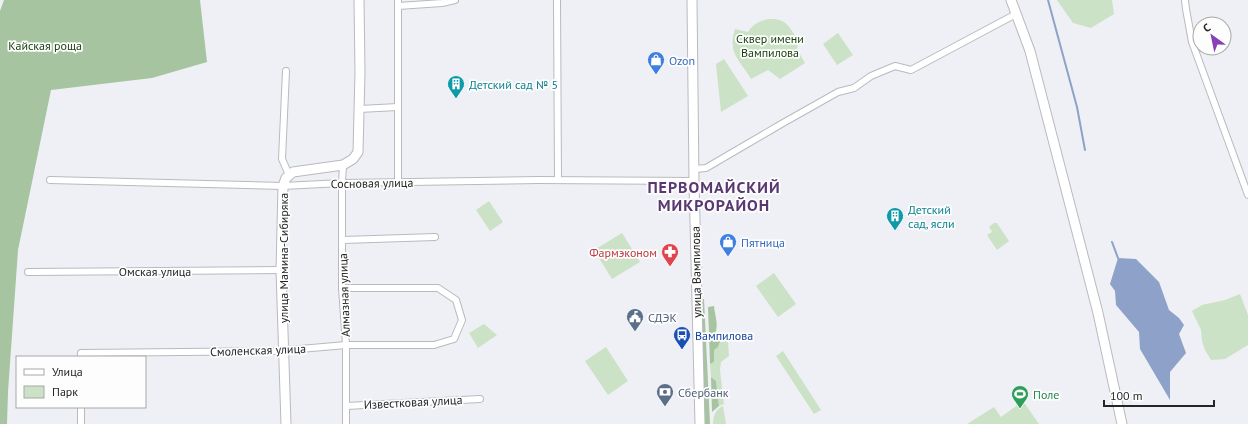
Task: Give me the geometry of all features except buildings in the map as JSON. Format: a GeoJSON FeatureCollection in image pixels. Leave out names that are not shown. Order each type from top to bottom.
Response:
{"type":"FeatureCollection","features":[{"type":"Feature","properties":{"kind":"street"},"geometry":{"type":"LineString","coordinates":[[289,175],[293,172],[343,166],[353,159],[358,152],[360,72],[359,0]]}},
{"type":"Feature","properties":{"kind":"street"},"geometry":{"type":"LineString","coordinates":[[398,182],[398,3],[442,2],[455,0]]}},
{"type":"Feature","properties":{"kind":"street"},"geometry":{"type":"LineString","coordinates":[[557,0],[558,180]]}},
{"type":"Feature","properties":{"kind":"street","name":"улица Вампилова"},"geometry":{"type":"LineString","coordinates":[[692,0],[694,181],[700,424]]}},
{"type":"Feature","properties":{"kind":"street"},"geometry":{"type":"LineString","coordinates":[[1011,0],[1030,51],[1098,313],[1122,424]]}},
{"type":"Feature","properties":{"kind":"street"},"geometry":{"type":"LineString","coordinates":[[1185,0],[1192,42],[1248,195]]}},
{"type":"Feature","properties":{"kind":"street"},"geometry":{"type":"LineString","coordinates":[[695,169],[706,168],[838,92],[854,88],[871,76],[895,66],[911,70],[1016,14]]}},
{"type":"Feature","properties":{"kind":"street","name":"улица Мамина-Сибиряка"},"geometry":{"type":"LineString","coordinates":[[286,71],[282,159],[289,175],[283,186],[281,270],[286,424]]}},
{"type":"Feature","properties":{"kind":"street"},"geometry":{"type":"LineString","coordinates":[[359,109],[398,107]]}},
{"type":"Feature","properties":{"kind":"street","name":"Алмазная улица"},"geometry":{"type":"LineString","coordinates":[[343,166],[342,288],[346,345],[346,424]]}},
{"type":"Feature","properties":{"kind":"street","name":"Сосновая улица"},"geometry":{"type":"LineString","coordinates":[[50,180],[283,186],[342,183],[558,180],[694,181]]}},
{"type":"Feature","properties":{"kind":"street"},"geometry":{"type":"LineString","coordinates":[[343,240],[435,238]]}},
{"type":"Feature","properties":{"kind":"street","name":"Омская улица"},"geometry":{"type":"LineString","coordinates":[[28,272],[281,270]]}},
{"type":"Feature","properties":{"kind":"street","name":"Смоленская улица"},"geometry":{"type":"LineString","coordinates":[[81,355],[284,351],[346,345],[434,345],[454,339],[462,320],[456,300],[438,288],[342,288]]}},
{"type":"Feature","properties":{"kind":"street","name":"Известковая улица"},"geometry":{"type":"LineString","coordinates":[[346,406],[480,399]]}},
{"type":"Feature","properties":{"kind":"street"},"geometry":{"type":"LineString","coordinates":[[81,408],[81,424]]}},
{"type":"Feature","properties":{"kind":"green space","name":"Кайская роща"},"geometry":{"type":"Polygon","coordinates":[[[4,0],[200,0],[207,62],[152,78],[51,90],[18,250],[7,424],[0,424],[0,11],[4,0]]]}},
{"type":"Feature","properties":{"kind":"green space"},"geometry":{"type":"Polygon","coordinates":[[[1057,0],[1112,0],[1114,14],[1091,28],[1073,23],[1057,0]]]}},
{"type":"Feature","properties":{"kind":"green space","name":"Сквер имени Вампилова"},"geometry":{"type":"Polygon","coordinates":[[[769,19],[780,20],[790,28],[799,41],[797,49],[805,63],[780,79],[768,70],[751,79],[734,51],[733,38],[735,29],[748,32],[757,23],[769,19]]]}},
{"type":"Feature","properties":{"kind":"green space"},"geometry":{"type":"Polygon","coordinates":[[[838,33],[853,55],[837,65],[823,44],[838,33]]]}},
{"type":"Feature","properties":{"kind":"green space"},"geometry":{"type":"Polygon","coordinates":[[[724,59],[748,96],[721,112],[716,64],[724,59]]]}},
{"type":"Feature","properties":{"kind":"green space"},"geometry":{"type":"Polygon","coordinates":[[[489,201],[503,222],[490,231],[476,210],[489,201]]]}},
{"type":"Feature","properties":{"kind":"green space"},"geometry":{"type":"Polygon","coordinates":[[[994,223],[997,223],[1009,241],[997,250],[987,235],[992,232],[989,227],[994,223]]]}},
{"type":"Feature","properties":{"kind":"green space"},"geometry":{"type":"Polygon","coordinates":[[[622,233],[640,262],[612,279],[594,250],[622,233]]]}},
{"type":"Feature","properties":{"kind":"green space"},"geometry":{"type":"Polygon","coordinates":[[[774,273],[796,304],[778,317],[756,286],[774,273]]]}},
{"type":"Feature","properties":{"kind":"green space"},"geometry":{"type":"Polygon","coordinates":[[[1240,294],[1248,315],[1248,345],[1225,359],[1211,360],[1205,350],[1201,330],[1192,311],[1202,305],[1225,300],[1240,294]]]}},
{"type":"Feature","properties":{"kind":"green space"},"geometry":{"type":"Polygon","coordinates":[[[700,299],[704,299],[710,424],[704,424],[700,299]]]}},
{"type":"Feature","properties":{"kind":"green space"},"geometry":{"type":"Polygon","coordinates":[[[714,306],[717,324],[715,334],[721,339],[718,347],[714,350],[714,362],[710,364],[708,307],[714,306]]]}},
{"type":"Feature","properties":{"kind":"green space"},"geometry":{"type":"Polygon","coordinates":[[[484,324],[497,335],[478,348],[469,333],[484,324]]]}},
{"type":"Feature","properties":{"kind":"green space"},"geometry":{"type":"Polygon","coordinates":[[[721,339],[728,342],[729,356],[721,362],[720,370],[724,404],[719,406],[716,381],[711,377],[710,364],[714,362],[714,350],[718,347],[721,339]]]}},
{"type":"Feature","properties":{"kind":"green space"},"geometry":{"type":"Polygon","coordinates":[[[606,347],[628,381],[608,395],[585,361],[606,347]]]}},
{"type":"Feature","properties":{"kind":"green space"},"geometry":{"type":"Polygon","coordinates":[[[783,351],[821,410],[814,414],[776,356],[783,351]]]}},
{"type":"Feature","properties":{"kind":"green space"},"geometry":{"type":"Polygon","coordinates":[[[711,377],[716,381],[719,406],[712,412],[711,377]]]}},
{"type":"Feature","properties":{"kind":"green space","name":"Поле"},"geometry":{"type":"Polygon","coordinates":[[[1023,401],[1039,424],[967,424],[994,407],[1001,417],[1023,401]]]}},
{"type":"Feature","properties":{"kind":"green space"},"geometry":{"type":"Polygon","coordinates":[[[723,406],[726,424],[713,424],[715,414],[718,409],[723,406]]]}},
{"type":"Feature","properties":{"kind":"water"},"geometry":{"type":"Polygon","coordinates":[[[1118,258],[1136,259],[1159,282],[1169,310],[1179,318],[1184,325],[1179,334],[1186,353],[1170,372],[1170,400],[1140,349],[1139,332],[1116,305],[1115,291],[1110,284],[1118,258]]]}},
{"type":"Feature","properties":{"kind":"waterway"},"geometry":{"type":"LineString","coordinates":[[1048,0],[1077,107],[1085,150]]}},
{"type":"Feature","properties":{"kind":"waterway"},"geometry":{"type":"LineString","coordinates":[[1112,242],[1118,258]]}},
{"type":"Feature","properties":{"kind":"place","name":"Ozon"},"geometry":{"type":"Point","coordinates":[656,75]}},
{"type":"Feature","properties":{"kind":"place","name":"Детский сад № 5"},"geometry":{"type":"Point","coordinates":[456,99]}},
{"type":"Feature","properties":{"kind":"place","name":"Детский сад, ясли"},"geometry":{"type":"Point","coordinates":[895,231]}},
{"type":"Feature","properties":{"kind":"place","name":"Пятница"},"geometry":{"type":"Point","coordinates":[728,257]}},
{"type":"Feature","properties":{"kind":"place","name":"Фармэконом"},"geometry":{"type":"Point","coordinates":[670,267]}},
{"type":"Feature","properties":{"kind":"place","name":"СДЭК"},"geometry":{"type":"Point","coordinates":[635,332]}},
{"type":"Feature","properties":{"kind":"place","name":"Вампилова"},"geometry":{"type":"Point","coordinates":[682,350]}},
{"type":"Feature","properties":{"kind":"place","name":"Сбербанк"},"geometry":{"type":"Point","coordinates":[665,407]}},
{"type":"Feature","properties":{"kind":"place","name":"Поле"},"geometry":{"type":"Point","coordinates":[1020,409]}},
{"type":"Feature","properties":{"kind":"district","name":"ПЕРВОМАЙСКИЙ МИКРОРАЙОН"},"geometry":{"type":"Point","coordinates":[714,196]}}]}
